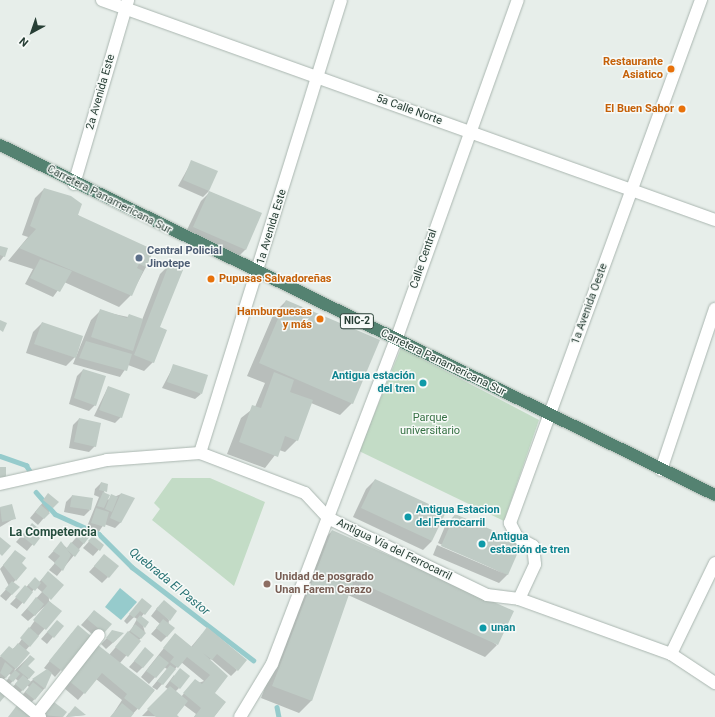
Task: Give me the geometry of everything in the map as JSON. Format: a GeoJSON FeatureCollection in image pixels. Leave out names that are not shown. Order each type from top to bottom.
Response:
{"type":"FeatureCollection","features":[{"type":"Feature","properties":{"kind":"highway","name":"Carretera Panamericana Sur"},"geometry":{"type":"LineString","coordinates":[[0,145],[74,184],[715,495]]}},
{"type":"Feature","properties":{"kind":"street","name":"5a Calle Norte"},"geometry":{"type":"LineString","coordinates":[[102,0],[127,4],[317,77],[715,220]]}},
{"type":"Feature","properties":{"kind":"street","name":"1a Avenida Este"},"geometry":{"type":"LineString","coordinates":[[200,454],[258,274],[341,0]]}},
{"type":"Feature","properties":{"kind":"street","name":"Calle Central"},"geometry":{"type":"LineString","coordinates":[[244,715],[272,664],[328,518],[396,340],[468,132],[518,0]]}},
{"type":"Feature","properties":{"kind":"street","name":"1a Avenida Oeste"},"geometry":{"type":"LineString","coordinates":[[519,599],[535,564],[533,546],[517,537],[510,523],[701,0]]}},
{"type":"Feature","properties":{"kind":"street","name":"2a Avenida Este"},"geometry":{"type":"LineString","coordinates":[[74,184],[127,4]]}},
{"type":"Feature","properties":{"kind":"street"},"geometry":{"type":"LineString","coordinates":[[661,470],[715,309]]}},
{"type":"Feature","properties":{"kind":"street","name":"Antigua Vía del Ferrocarril"},"geometry":{"type":"LineString","coordinates":[[0,484],[107,460],[200,454],[305,493],[328,518],[487,595],[519,599],[671,654],[715,683]]}},
{"type":"Feature","properties":{"kind":"street"},"geometry":{"type":"LineString","coordinates":[[671,654],[715,563]]}},
{"type":"Feature","properties":{"kind":"street"},"geometry":{"type":"LineString","coordinates":[[0,684],[39,716],[99,635]]}},
{"type":"Feature","properties":{"kind":"green space","name":"Parque universitario"},"geometry":{"type":"Polygon","coordinates":[[[401,348],[539,420],[504,521],[359,451],[401,348]]]}},
{"type":"Feature","properties":{"kind":"green space"},"geometry":{"type":"Polygon","coordinates":[[[172,478],[210,478],[265,502],[234,586],[152,520],[160,509],[154,503],[172,478]]]}},
{"type":"Feature","properties":{"kind":"water"},"geometry":{"type":"Polygon","coordinates":[[[120,588],[137,602],[121,620],[105,607],[120,588]]]}},
{"type":"Feature","properties":{"kind":"building"},"geometry":{"type":"Polygon","coordinates":[[[191,160],[218,171],[209,191],[183,180],[191,160]]]}},
{"type":"Feature","properties":{"kind":"building"},"geometry":{"type":"Polygon","coordinates":[[[44,188],[71,196],[82,204],[78,215],[154,250],[146,267],[139,264],[137,268],[143,271],[132,296],[19,248],[36,229],[30,226],[44,188]]]}},
{"type":"Feature","properties":{"kind":"building"},"geometry":{"type":"Polygon","coordinates":[[[209,191],[262,213],[246,250],[193,227],[209,191]]]}},
{"type":"Feature","properties":{"kind":"building"},"geometry":{"type":"Polygon","coordinates":[[[0,246],[8,248],[5,257],[0,255],[0,246]]]}},
{"type":"Feature","properties":{"kind":"building"},"geometry":{"type":"Polygon","coordinates":[[[40,259],[72,271],[60,292],[30,278],[40,259]]]}},
{"type":"Feature","properties":{"kind":"building"},"geometry":{"type":"Polygon","coordinates":[[[169,264],[183,270],[160,327],[167,330],[154,363],[134,355],[169,264]]]}},
{"type":"Feature","properties":{"kind":"building"},"geometry":{"type":"Polygon","coordinates":[[[286,300],[380,340],[353,404],[259,363],[286,300]]]}},
{"type":"Feature","properties":{"kind":"building"},"geometry":{"type":"Polygon","coordinates":[[[100,309],[127,318],[129,314],[143,319],[133,351],[91,337],[100,309]]]}},
{"type":"Feature","properties":{"kind":"building"},"geometry":{"type":"Polygon","coordinates":[[[0,320],[7,323],[3,332],[0,330],[0,320]]]}},
{"type":"Feature","properties":{"kind":"building"},"geometry":{"type":"Polygon","coordinates":[[[42,322],[83,336],[76,358],[34,344],[42,322]]]}},
{"type":"Feature","properties":{"kind":"building"},"geometry":{"type":"Polygon","coordinates":[[[86,341],[132,354],[127,371],[79,358],[86,341]]]}},
{"type":"Feature","properties":{"kind":"building"},"geometry":{"type":"Polygon","coordinates":[[[173,364],[208,375],[202,394],[167,382],[173,364]]]}},
{"type":"Feature","properties":{"kind":"building"},"geometry":{"type":"Polygon","coordinates":[[[83,369],[106,376],[96,406],[74,398],[83,369]]]}},
{"type":"Feature","properties":{"kind":"building"},"geometry":{"type":"Polygon","coordinates":[[[274,372],[294,380],[290,392],[313,400],[298,441],[285,436],[278,457],[239,442],[252,405],[261,408],[274,372]]]}},
{"type":"Feature","properties":{"kind":"building"},"geometry":{"type":"Polygon","coordinates":[[[108,386],[130,394],[122,418],[99,410],[108,386]]]}},
{"type":"Feature","properties":{"kind":"building"},"geometry":{"type":"Polygon","coordinates":[[[79,418],[101,423],[96,447],[74,442],[79,418]]]}},
{"type":"Feature","properties":{"kind":"building"},"geometry":{"type":"Polygon","coordinates":[[[0,467],[6,467],[6,477],[0,477],[0,467]]]}},
{"type":"Feature","properties":{"kind":"building"},"geometry":{"type":"Polygon","coordinates":[[[375,479],[446,512],[432,541],[361,508],[375,479]]]}},
{"type":"Feature","properties":{"kind":"building"},"geometry":{"type":"Polygon","coordinates":[[[101,482],[108,484],[107,492],[99,490],[101,482]]]}},
{"type":"Feature","properties":{"kind":"building"},"geometry":{"type":"Polygon","coordinates":[[[103,492],[110,495],[104,508],[97,506],[103,492]]]}},
{"type":"Feature","properties":{"kind":"building"},"geometry":{"type":"Polygon","coordinates":[[[48,493],[59,502],[53,508],[43,500],[48,493]]]}},
{"type":"Feature","properties":{"kind":"building"},"geometry":{"type":"Polygon","coordinates":[[[121,493],[135,498],[121,523],[110,518],[121,493]]]}},
{"type":"Feature","properties":{"kind":"building"},"geometry":{"type":"Polygon","coordinates":[[[111,494],[118,497],[112,512],[105,509],[111,494]]]}},
{"type":"Feature","properties":{"kind":"building"},"geometry":{"type":"Polygon","coordinates":[[[72,495],[93,498],[91,510],[70,507],[72,495]]]}},
{"type":"Feature","properties":{"kind":"building"},"geometry":{"type":"Polygon","coordinates":[[[12,504],[16,519],[2,522],[0,507],[12,504]]]}},
{"type":"Feature","properties":{"kind":"building"},"geometry":{"type":"Polygon","coordinates":[[[41,505],[50,513],[44,519],[35,512],[41,505]]]}},
{"type":"Feature","properties":{"kind":"building"},"geometry":{"type":"Polygon","coordinates":[[[96,508],[109,512],[105,527],[91,523],[96,508]]]}},
{"type":"Feature","properties":{"kind":"building","name":"Antigua estación de tren"},"geometry":{"type":"Polygon","coordinates":[[[455,514],[522,543],[508,575],[441,546],[455,514]]]}},
{"type":"Feature","properties":{"kind":"building"},"geometry":{"type":"Polygon","coordinates":[[[32,523],[44,533],[34,546],[22,536],[32,523]]]}},
{"type":"Feature","properties":{"kind":"building"},"geometry":{"type":"Polygon","coordinates":[[[82,529],[90,536],[84,544],[76,537],[82,529]]]}},
{"type":"Feature","properties":{"kind":"building","name":"unan"},"geometry":{"type":"Polygon","coordinates":[[[332,530],[514,611],[498,645],[354,580],[312,701],[272,686],[332,530]]]}},
{"type":"Feature","properties":{"kind":"building"},"geometry":{"type":"Polygon","coordinates":[[[93,536],[104,545],[100,551],[88,541],[93,536]]]}},
{"type":"Feature","properties":{"kind":"building"},"geometry":{"type":"Polygon","coordinates":[[[0,537],[11,546],[2,556],[0,554],[0,537]]]}},
{"type":"Feature","properties":{"kind":"building"},"geometry":{"type":"Polygon","coordinates":[[[61,541],[71,555],[63,571],[54,563],[60,556],[53,551],[61,541]]]}},
{"type":"Feature","properties":{"kind":"building"},"geometry":{"type":"Polygon","coordinates":[[[71,542],[80,550],[75,557],[66,549],[71,542]]]}},
{"type":"Feature","properties":{"kind":"building"},"geometry":{"type":"Polygon","coordinates":[[[15,550],[26,558],[22,563],[27,568],[16,581],[3,565],[15,550]]]}},
{"type":"Feature","properties":{"kind":"building"},"geometry":{"type":"Polygon","coordinates":[[[104,554],[119,566],[109,578],[94,566],[104,554]]]}},
{"type":"Feature","properties":{"kind":"building"},"geometry":{"type":"Polygon","coordinates":[[[48,571],[64,585],[51,600],[42,592],[47,586],[41,580],[48,571]]]}},
{"type":"Feature","properties":{"kind":"building"},"geometry":{"type":"Polygon","coordinates":[[[35,577],[41,583],[35,591],[28,585],[35,577]]]}},
{"type":"Feature","properties":{"kind":"building"},"geometry":{"type":"Polygon","coordinates":[[[12,581],[20,587],[12,595],[5,589],[12,581]]]}},
{"type":"Feature","properties":{"kind":"building"},"geometry":{"type":"Polygon","coordinates":[[[25,585],[33,592],[24,604],[15,597],[25,585]]]}},
{"type":"Feature","properties":{"kind":"building"},"geometry":{"type":"Polygon","coordinates":[[[36,597],[44,604],[35,616],[27,609],[36,597]]]}},
{"type":"Feature","properties":{"kind":"building"},"geometry":{"type":"Polygon","coordinates":[[[142,598],[152,606],[145,615],[140,611],[134,618],[129,614],[142,598]]]}},
{"type":"Feature","properties":{"kind":"building"},"geometry":{"type":"Polygon","coordinates":[[[164,600],[177,611],[170,621],[156,609],[164,600]]]}},
{"type":"Feature","properties":{"kind":"building"},"geometry":{"type":"Polygon","coordinates":[[[49,601],[62,611],[46,630],[33,620],[49,601]]]}},
{"type":"Feature","properties":{"kind":"building"},"geometry":{"type":"Polygon","coordinates":[[[94,610],[112,624],[104,633],[87,619],[94,610]]]}},
{"type":"Feature","properties":{"kind":"building"},"geometry":{"type":"Polygon","coordinates":[[[140,615],[149,622],[145,628],[136,620],[140,615]]]}},
{"type":"Feature","properties":{"kind":"building"},"geometry":{"type":"Polygon","coordinates":[[[163,619],[175,628],[167,637],[156,628],[163,619]]]}},
{"type":"Feature","properties":{"kind":"building"},"geometry":{"type":"Polygon","coordinates":[[[57,620],[64,626],[54,638],[47,632],[57,620]]]}},
{"type":"Feature","properties":{"kind":"building"},"geometry":{"type":"Polygon","coordinates":[[[135,624],[146,633],[141,639],[130,631],[135,624]]]}},
{"type":"Feature","properties":{"kind":"building"},"geometry":{"type":"Polygon","coordinates":[[[78,625],[91,636],[62,671],[49,661],[78,625]]]}},
{"type":"Feature","properties":{"kind":"building"},"geometry":{"type":"Polygon","coordinates":[[[29,627],[39,636],[30,647],[20,638],[29,627]]]}},
{"type":"Feature","properties":{"kind":"building"},"geometry":{"type":"Polygon","coordinates":[[[207,627],[247,660],[238,671],[217,654],[212,660],[203,653],[228,676],[215,693],[226,702],[214,717],[194,717],[201,708],[183,693],[195,679],[202,684],[210,675],[187,657],[178,668],[170,662],[174,657],[163,648],[175,633],[192,647],[207,627]]]}},
{"type":"Feature","properties":{"kind":"building"},"geometry":{"type":"Polygon","coordinates":[[[112,630],[124,633],[113,643],[106,638],[112,630]]]}},
{"type":"Feature","properties":{"kind":"building"},"geometry":{"type":"Polygon","coordinates":[[[128,631],[141,641],[128,657],[115,647],[128,631]]]}},
{"type":"Feature","properties":{"kind":"building"},"geometry":{"type":"Polygon","coordinates":[[[18,643],[30,653],[16,669],[0,656],[9,646],[13,649],[18,643]]]}},
{"type":"Feature","properties":{"kind":"building"},"geometry":{"type":"Polygon","coordinates":[[[98,645],[155,690],[139,710],[124,698],[127,694],[102,673],[85,694],[69,681],[98,645]]]}},
{"type":"Feature","properties":{"kind":"building"},"geometry":{"type":"Polygon","coordinates":[[[145,647],[154,655],[143,668],[134,661],[145,647]]]}},
{"type":"Feature","properties":{"kind":"building"},"geometry":{"type":"Polygon","coordinates":[[[30,655],[35,659],[28,666],[35,672],[29,679],[18,670],[30,655]]]}},
{"type":"Feature","properties":{"kind":"building"},"geometry":{"type":"Polygon","coordinates":[[[159,655],[169,663],[156,678],[146,671],[159,655]]]}},
{"type":"Feature","properties":{"kind":"building"},"geometry":{"type":"Polygon","coordinates":[[[5,662],[13,669],[6,678],[0,673],[5,662]]]}},
{"type":"Feature","properties":{"kind":"building"},"geometry":{"type":"Polygon","coordinates":[[[170,665],[176,669],[163,685],[157,681],[170,665]]]}},
{"type":"Feature","properties":{"kind":"building"},"geometry":{"type":"Polygon","coordinates":[[[180,668],[190,676],[180,689],[170,681],[180,668]]]}},
{"type":"Feature","properties":{"kind":"building"},"geometry":{"type":"Polygon","coordinates":[[[47,669],[52,673],[45,689],[32,679],[47,669]]]}},
{"type":"Feature","properties":{"kind":"building"},"geometry":{"type":"Polygon","coordinates":[[[15,670],[20,674],[13,682],[8,678],[15,670]]]}},
{"type":"Feature","properties":{"kind":"building"},"geometry":{"type":"Polygon","coordinates":[[[23,675],[31,682],[23,691],[15,684],[23,675]]]}},
{"type":"Feature","properties":{"kind":"building"},"geometry":{"type":"Polygon","coordinates":[[[33,682],[43,690],[35,700],[25,692],[33,682]]]}},
{"type":"Feature","properties":{"kind":"building"},"geometry":{"type":"Polygon","coordinates":[[[170,686],[188,701],[177,715],[179,717],[156,717],[147,709],[170,686]]]}},
{"type":"Feature","properties":{"kind":"building"},"geometry":{"type":"Polygon","coordinates":[[[0,690],[6,695],[0,702],[0,690]]]}},
{"type":"Feature","properties":{"kind":"building"},"geometry":{"type":"Polygon","coordinates":[[[54,702],[67,712],[63,717],[43,715],[54,702]]]}},
{"type":"Feature","properties":{"kind":"building"},"geometry":{"type":"Polygon","coordinates":[[[122,703],[134,713],[131,717],[110,717],[122,703]]]}},
{"type":"Feature","properties":{"kind":"building"},"geometry":{"type":"Polygon","coordinates":[[[18,704],[34,717],[8,717],[18,704]]]}},
{"type":"Feature","properties":{"kind":"building"},"geometry":{"type":"Polygon","coordinates":[[[75,706],[86,715],[66,717],[75,706]]]}},
{"type":"Feature","properties":{"kind":"waterway","name":"Quebrada El Pastor"},"geometry":{"type":"LineString","coordinates":[[0,456],[26,465],[30,471]]}},
{"type":"Feature","properties":{"kind":"waterway","name":"Quebrada El Pastor"},"geometry":{"type":"LineString","coordinates":[[36,492],[55,514],[99,534],[132,567],[253,660]]}},
{"type":"Feature","properties":{"kind":"waterway","name":"Quebrada El Pastor"},"geometry":{"type":"LineString","coordinates":[[277,707],[279,717]]}},
{"type":"Feature","properties":{"kind":"place","name":"Restaurante Asiatico"},"geometry":{"type":"Point","coordinates":[671,69]}},
{"type":"Feature","properties":{"kind":"place","name":"El Buen Sabor"},"geometry":{"type":"Point","coordinates":[682,109]}},
{"type":"Feature","properties":{"kind":"place","name":"Central Policial Jinotepe"},"geometry":{"type":"Point","coordinates":[139,258]}},
{"type":"Feature","properties":{"kind":"place","name":"Pupusas Salvadoreñas"},"geometry":{"type":"Point","coordinates":[211,279]}},
{"type":"Feature","properties":{"kind":"place","name":"Hamburguesas y más"},"geometry":{"type":"Point","coordinates":[320,319]}},
{"type":"Feature","properties":{"kind":"place","name":"Antigua estación del tren"},"geometry":{"type":"Point","coordinates":[423,383]}},
{"type":"Feature","properties":{"kind":"place","name":"Antigua Estacion del Ferrocarril"},"geometry":{"type":"Point","coordinates":[408,517]}},
{"type":"Feature","properties":{"kind":"place","name":"Antigua estación de tren"},"geometry":{"type":"Point","coordinates":[482,544]}},
{"type":"Feature","properties":{"kind":"place","name":"Unidad de posgrado Unan Farem Carazo"},"geometry":{"type":"Point","coordinates":[267,584]}},
{"type":"Feature","properties":{"kind":"place","name":"unan"},"geometry":{"type":"Point","coordinates":[483,628]}},
{"type":"Feature","properties":{"kind":"district","name":"La Competencia"},"geometry":{"type":"Point","coordinates":[53,533]}}]}
